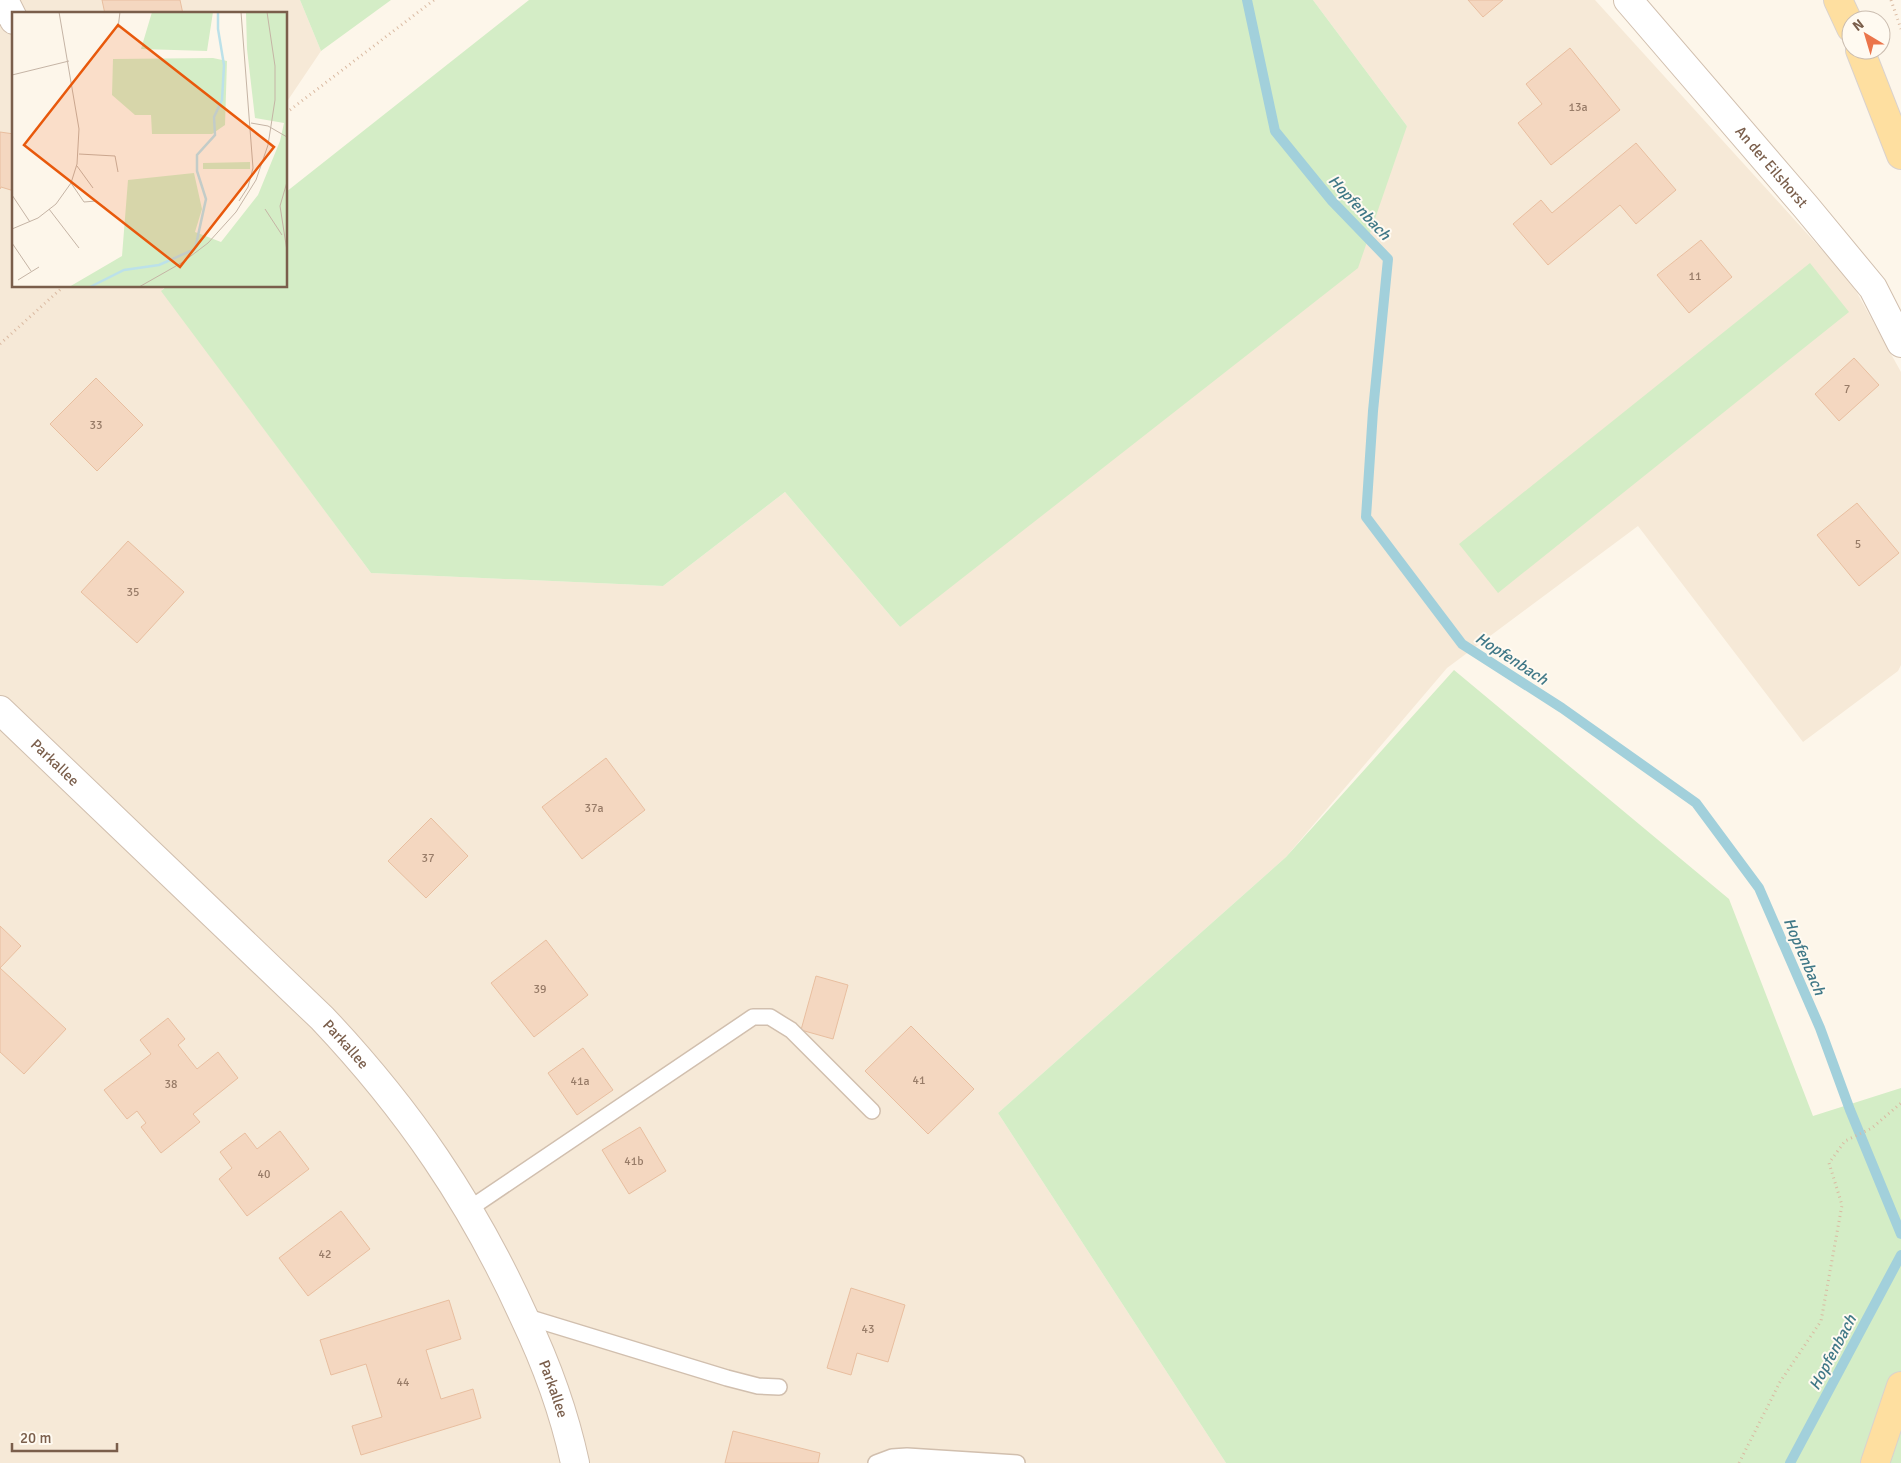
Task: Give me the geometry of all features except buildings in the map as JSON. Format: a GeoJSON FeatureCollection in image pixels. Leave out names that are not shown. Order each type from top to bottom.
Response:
{"type":"FeatureCollection","features":[{"type":"Feature","properties":{"kind":"main road"},"geometry":{"type":"LineString","coordinates":[[1864,60],[1901,155]]}},
{"type":"Feature","properties":{"kind":"main road"},"geometry":{"type":"LineString","coordinates":[[1875,1463],[1901,1386]]}},
{"type":"Feature","properties":{"kind":"street"},"geometry":{"type":"LineString","coordinates":[[4,0],[12,16]]}},
{"type":"Feature","properties":{"kind":"street","name":"An der Eilshorst"},"geometry":{"type":"LineString","coordinates":[[1628,0],[1873,288],[1901,343]]}},
{"type":"Feature","properties":{"kind":"street","name":"Parkallee"},"geometry":{"type":"LineString","coordinates":[[0,710],[322,1018],[390,1094],[430,1149],[469,1210],[496,1258],[524,1316],[554,1391],[570,1440],[574,1463]]}},
{"type":"Feature","properties":{"kind":"lane"},"geometry":{"type":"LineString","coordinates":[[469,1210],[753,1018],[770,1017],[791,1030],[872,1111]]}},
{"type":"Feature","properties":{"kind":"lane"},"geometry":{"type":"LineString","coordinates":[[524,1316],[727,1378],[758,1386],[779,1387]]}},
{"type":"Feature","properties":{"kind":"lane"},"geometry":{"type":"LineString","coordinates":[[876,1463],[892,1457],[907,1456],[1017,1463]]}},
{"type":"Feature","properties":{"kind":"path"},"geometry":{"type":"LineString","coordinates":[[288,111],[434,0]]}},
{"type":"Feature","properties":{"kind":"path"},"geometry":{"type":"LineString","coordinates":[[1891,0],[1901,29]]}},
{"type":"Feature","properties":{"kind":"path"},"geometry":{"type":"LineString","coordinates":[[0,344],[62,288]]}},
{"type":"Feature","properties":{"kind":"path"},"geometry":{"type":"LineString","coordinates":[[1740,1463],[1780,1382],[1821,1321],[1842,1205],[1829,1163],[1844,1141],[1872,1128],[1901,1104]]}},
{"type":"Feature","properties":{"kind":"shaded area"},"geometry":{"type":"Polygon","coordinates":[[[0,0],[300,0],[321,51],[288,100],[288,12],[12,12],[12,288],[163,288],[162,291],[371,573],[663,586],[785,492],[900,627],[1407,126],[1313,0],[1595,0],[1851,282],[1901,372],[1901,665],[1898,671],[1803,742],[1638,526],[1447,668],[1286,857],[998,1113],[1226,1463],[0,1463],[0,0]]]}},
{"type":"Feature","properties":{"kind":"green space"},"geometry":{"type":"Polygon","coordinates":[[[300,0],[391,0],[321,51],[300,0]]]}},
{"type":"Feature","properties":{"kind":"green space"},"geometry":{"type":"Polygon","coordinates":[[[529,0],[1313,0],[1407,126],[1358,268],[900,627],[785,492],[663,586],[371,573],[161,291],[165,288],[288,288],[288,190],[529,0]]]}},
{"type":"Feature","properties":{"kind":"green space"},"geometry":{"type":"Polygon","coordinates":[[[1810,263],[1849,312],[1498,593],[1459,544],[1810,263]]]}},
{"type":"Feature","properties":{"kind":"green space"},"geometry":{"type":"Polygon","coordinates":[[[1454,670],[1729,899],[1813,1116],[1901,1088],[1901,1463],[1226,1463],[998,1113],[1286,857],[1454,670]]]}},
{"type":"Feature","properties":{"kind":"waterway","name":"Hopfenbach"},"geometry":{"type":"LineString","coordinates":[[1247,0],[1275,131],[1332,201],[1388,259],[1373,411],[1366,517],[1462,644],[1562,708],[1696,803],[1759,888],[1820,1028],[1850,1110],[1901,1234]]}},
{"type":"Feature","properties":{"kind":"waterway","name":"Hopfenbach"},"geometry":{"type":"LineString","coordinates":[[1790,1463],[1901,1255]]}}]}
